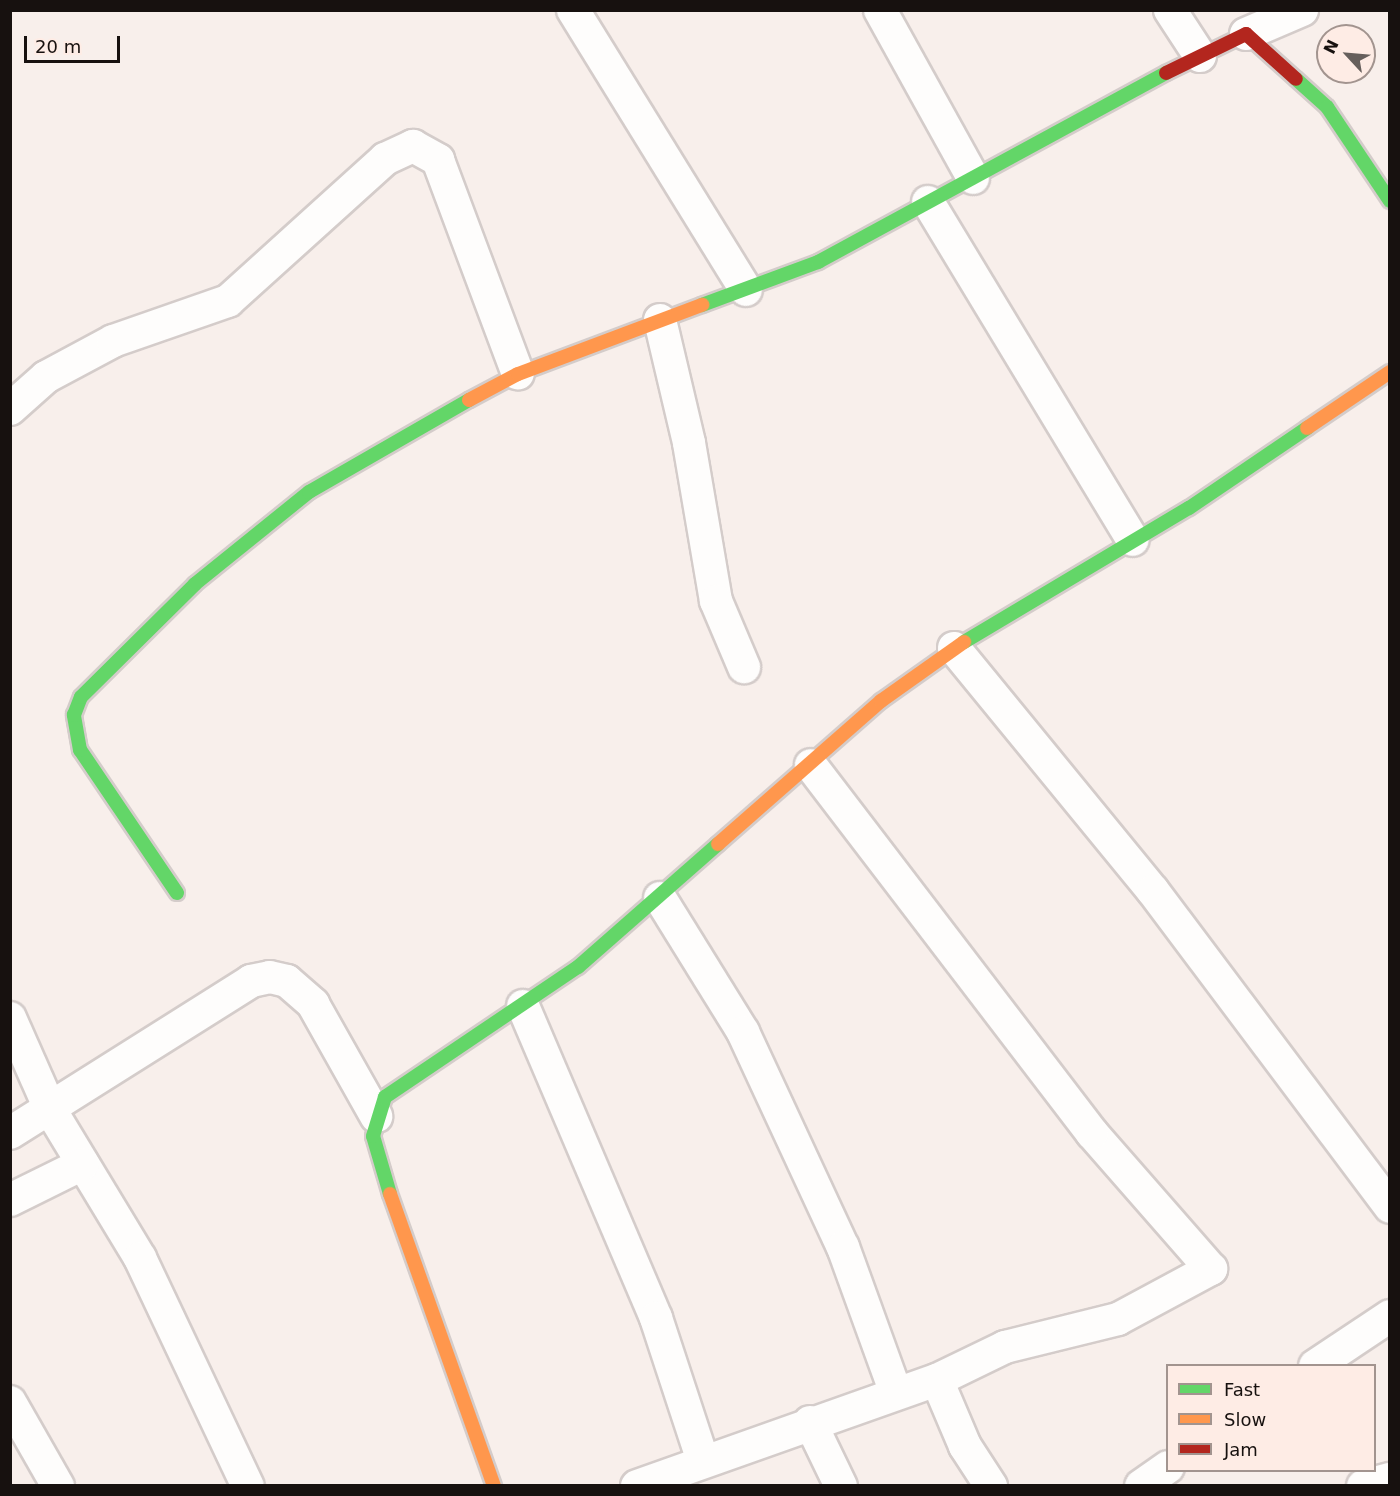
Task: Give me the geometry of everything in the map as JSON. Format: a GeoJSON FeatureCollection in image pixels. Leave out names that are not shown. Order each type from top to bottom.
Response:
{"type":"FeatureCollection","features":[{"type":"Feature","properties":{"kind":"street"},"geometry":{"type":"LineString","coordinates":[[573,10],[746,290]]}},
{"type":"Feature","properties":{"kind":"street"},"geometry":{"type":"LineString","coordinates":[[880,10],[973,178]]}},
{"type":"Feature","properties":{"kind":"street"},"geometry":{"type":"LineString","coordinates":[[1170,10],[1200,56]]}},
{"type":"Feature","properties":{"kind":"street"},"geometry":{"type":"LineString","coordinates":[[177,893],[80,750],[74,715],[81,697],[195,584],[309,492],[518,374],[818,262],[1200,56],[1302,10]]}},
{"type":"Feature","properties":{"kind":"street"},"geometry":{"type":"LineString","coordinates":[[1246,34],[1327,106],[1389,201]]}},
{"type":"Feature","properties":{"kind":"street"},"geometry":{"type":"LineString","coordinates":[[10,409],[46,377],[113,341],[228,301],[385,159],[413,146],[438,159],[518,374]]}},
{"type":"Feature","properties":{"kind":"street"},"geometry":{"type":"LineString","coordinates":[[928,202],[1133,540]]}},
{"type":"Feature","properties":{"kind":"street"},"geometry":{"type":"LineString","coordinates":[[660,320],[689,443],[716,602],[744,667]]}},
{"type":"Feature","properties":{"kind":"street"},"geometry":{"type":"LineString","coordinates":[[494,1485],[377,1157],[376,1116],[385,1096],[401,1081],[523,1006],[660,898],[881,701],[954,648],[1189,508],[1389,372]]}},
{"type":"Feature","properties":{"kind":"street"},"geometry":{"type":"LineString","coordinates":[[954,648],[1153,891],[1386,1194]]}},
{"type":"Feature","properties":{"kind":"street"},"geometry":{"type":"LineString","coordinates":[[637,1485],[895,1391],[937,1380],[1014,1344],[1118,1319],[1212,1269],[1092,1134],[811,765]]}},
{"type":"Feature","properties":{"kind":"street"},"geometry":{"type":"LineString","coordinates":[[660,898],[743,1032],[843,1247],[895,1391]]}},
{"type":"Feature","properties":{"kind":"street"},"geometry":{"type":"LineString","coordinates":[[10,1133],[51,1111],[251,981],[270,977],[287,981],[313,1004],[376,1116]]}},
{"type":"Feature","properties":{"kind":"street"},"geometry":{"type":"LineString","coordinates":[[523,1006],[656,1318],[703,1461]]}},
{"type":"Feature","properties":{"kind":"street"},"geometry":{"type":"LineString","coordinates":[[10,1018],[51,1111],[140,1258],[248,1485]]}},
{"type":"Feature","properties":{"kind":"street"},"geometry":{"type":"LineString","coordinates":[[10,1200],[83,1164]]}},
{"type":"Feature","properties":{"kind":"street"},"geometry":{"type":"LineString","coordinates":[[1317,1364],[1389,1316]]}},
{"type":"Feature","properties":{"kind":"street"},"geometry":{"type":"LineString","coordinates":[[937,1380],[965,1446],[991,1485]]}},
{"type":"Feature","properties":{"kind":"street"},"geometry":{"type":"LineString","coordinates":[[10,1402],[58,1485]]}},
{"type":"Feature","properties":{"kind":"street"},"geometry":{"type":"LineString","coordinates":[[810,1422],[841,1485]]}},
{"type":"Feature","properties":{"kind":"street"},"geometry":{"type":"LineString","coordinates":[[1141,1485],[1166,1468]]}},
{"type":"Feature","properties":{"kind":"street"},"geometry":{"type":"LineString","coordinates":[[1364,1485],[1389,1479]]}},
{"type":"Feature","properties":{"kind":"traffic: fast"},"geometry":{"type":"LineString","coordinates":[[702,305],[818,262],[1166,73]]}},
{"type":"Feature","properties":{"kind":"traffic: fast"},"geometry":{"type":"LineString","coordinates":[[1296,79],[1327,107],[1390,201]]}},
{"type":"Feature","properties":{"kind":"traffic: fast"},"geometry":{"type":"LineString","coordinates":[[177,893],[80,750],[74,715],[81,697],[195,584],[309,492],[469,400]]}},
{"type":"Feature","properties":{"kind":"traffic: fast"},"geometry":{"type":"LineString","coordinates":[[964,642],[1189,508],[1307,428]]}},
{"type":"Feature","properties":{"kind":"traffic: fast"},"geometry":{"type":"LineString","coordinates":[[390,1194],[373,1136],[385,1097],[578,967],[718,844]]}},
{"type":"Feature","properties":{"kind":"traffic: slow"},"geometry":{"type":"LineString","coordinates":[[469,400],[518,374],[702,305]]}},
{"type":"Feature","properties":{"kind":"traffic: slow"},"geometry":{"type":"LineString","coordinates":[[1307,428],[1390,372]]}},
{"type":"Feature","properties":{"kind":"traffic: slow"},"geometry":{"type":"LineString","coordinates":[[718,844],[881,701],[964,642]]}},
{"type":"Feature","properties":{"kind":"traffic: slow"},"geometry":{"type":"LineString","coordinates":[[390,1194],[494,1486]]}},
{"type":"Feature","properties":{"kind":"traffic: jam"},"geometry":{"type":"LineString","coordinates":[[1166,73],[1246,34],[1296,79]]}}]}
